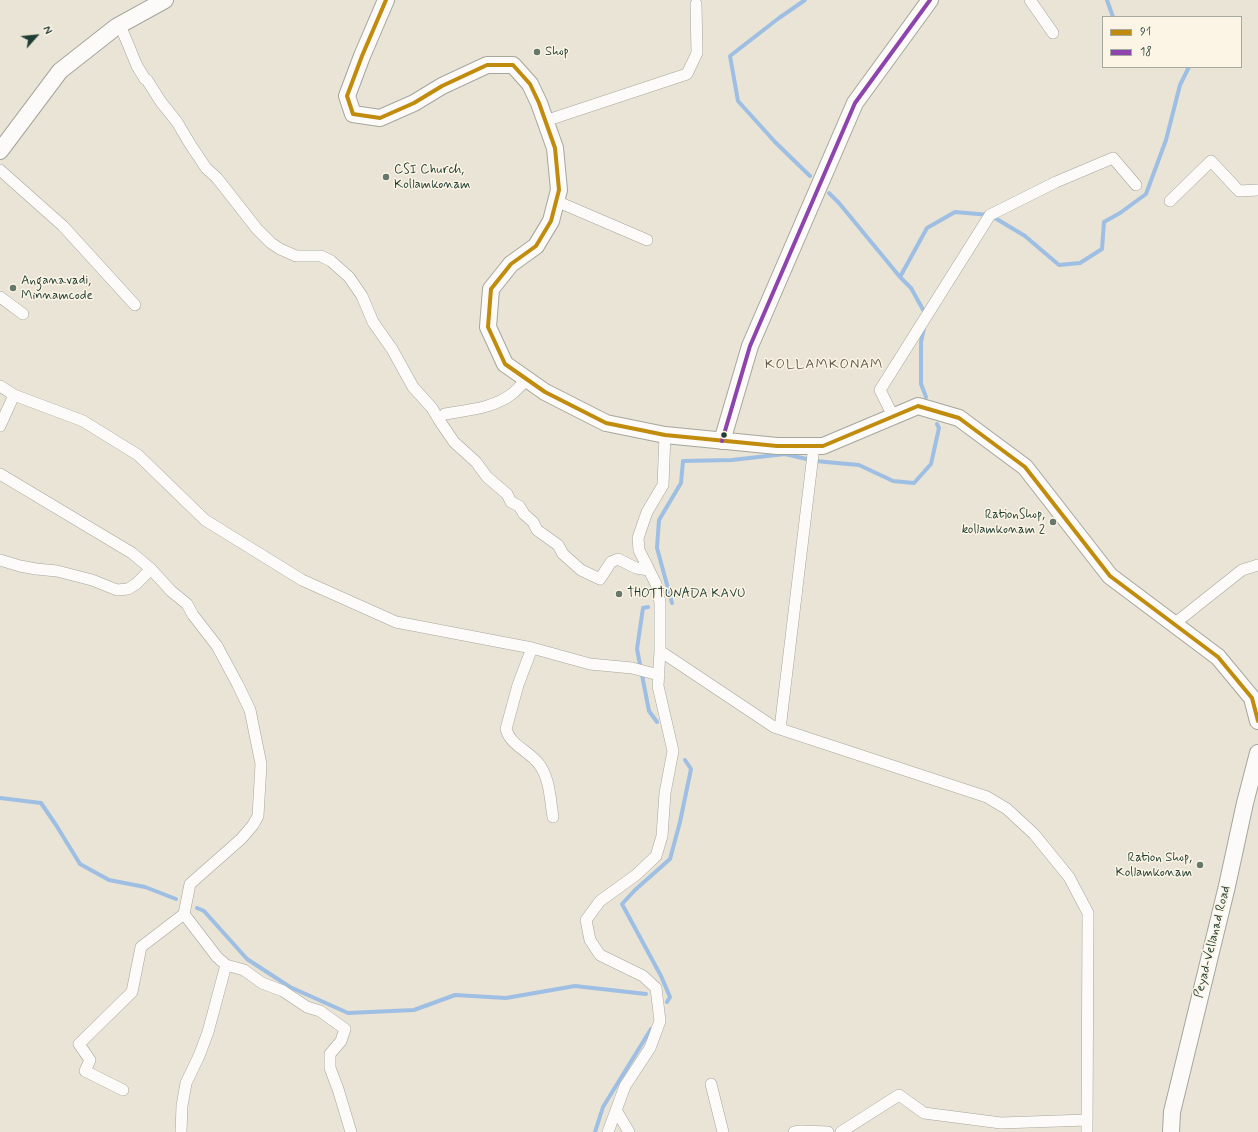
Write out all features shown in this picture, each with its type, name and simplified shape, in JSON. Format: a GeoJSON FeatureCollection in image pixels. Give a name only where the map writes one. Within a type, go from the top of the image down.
{"type":"FeatureCollection","features":[{"type":"Feature","properties":{"kind":"main road"},"geometry":{"type":"LineString","coordinates":[[0,151],[60,72],[120,25],[165,0]]}},
{"type":"Feature","properties":{"kind":"main road"},"geometry":{"type":"LineString","coordinates":[[386,0],[347,96],[353,114],[380,118],[414,103],[442,86],[486,65],[513,65],[530,84],[555,148],[559,190],[552,221],[536,246],[511,264],[490,289],[488,327],[505,364],[545,392],[606,423],[665,435],[813,449],[918,406],[959,418],[988,438],[1025,467],[1110,576],[1218,657],[1252,698],[1258,721]]}},
{"type":"Feature","properties":{"kind":"main road"},"geometry":{"type":"LineString","coordinates":[[722,441],[750,346],[855,103],[930,0]]}},
{"type":"Feature","properties":{"kind":"main road","name":"Peyad-Vellanad Road"},"geometry":{"type":"LineString","coordinates":[[1171,1132],[1172,1112],[1258,753]]}},
{"type":"Feature","properties":{"kind":"street"},"geometry":{"type":"LineString","coordinates":[[1030,0],[1053,33]]}},
{"type":"Feature","properties":{"kind":"street"},"geometry":{"type":"LineString","coordinates":[[545,121],[687,74],[697,53],[696,4]]}},
{"type":"Feature","properties":{"kind":"street"},"geometry":{"type":"LineString","coordinates":[[120,25],[143,75],[161,102],[177,122],[206,168],[217,178],[254,225],[271,243],[296,256],[321,256],[331,261],[349,277],[362,296],[373,322],[392,349],[413,387],[432,408],[454,442],[476,462],[487,477],[506,494],[511,502],[519,506],[524,514],[533,522],[536,530],[558,545],[563,554],[581,570],[600,579],[611,562],[618,559],[636,568],[649,570]]}},
{"type":"Feature","properties":{"kind":"street"},"geometry":{"type":"LineString","coordinates":[[893,416],[880,390],[990,215],[1056,182],[1113,158],[1136,185]]}},
{"type":"Feature","properties":{"kind":"street"},"geometry":{"type":"LineString","coordinates":[[1170,202],[1211,161],[1239,190],[1258,190]]}},
{"type":"Feature","properties":{"kind":"street"},"geometry":{"type":"LineString","coordinates":[[0,170],[63,226],[135,305]]}},
{"type":"Feature","properties":{"kind":"street"},"geometry":{"type":"LineString","coordinates":[[556,201],[647,240]]}},
{"type":"Feature","properties":{"kind":"street"},"geometry":{"type":"LineString","coordinates":[[0,297],[23,314]]}},
{"type":"Feature","properties":{"kind":"street"},"geometry":{"type":"LineString","coordinates":[[445,414],[480,408],[502,400],[513,393],[526,379]]}},
{"type":"Feature","properties":{"kind":"street"},"geometry":{"type":"LineString","coordinates":[[0,386],[14,395],[83,421],[138,455],[205,520],[302,580],[396,622],[532,648],[590,664],[632,668],[655,674]]}},
{"type":"Feature","properties":{"kind":"street"},"geometry":{"type":"LineString","coordinates":[[0,426],[14,395]]}},
{"type":"Feature","properties":{"kind":"street"},"geometry":{"type":"LineString","coordinates":[[608,1132],[626,1086],[650,1048],[660,1021],[656,988],[643,976],[600,954],[590,940],[586,920],[600,901],[636,875],[656,856],[662,836],[665,793],[673,751],[655,674],[660,651],[660,602],[656,584],[639,550],[638,538],[647,512],[663,485],[665,435]]}},
{"type":"Feature","properties":{"kind":"street"},"geometry":{"type":"LineString","coordinates":[[780,729],[813,449]]}},
{"type":"Feature","properties":{"kind":"street"},"geometry":{"type":"LineString","coordinates":[[0,474],[132,553],[151,569],[171,591],[187,604],[193,615],[217,646],[250,710],[261,764],[258,816],[254,825],[241,839],[190,884],[184,914],[141,947],[132,992],[79,1044],[90,1060],[85,1071],[123,1090]]}},
{"type":"Feature","properties":{"kind":"street"},"geometry":{"type":"LineString","coordinates":[[0,560],[20,566],[57,571],[92,580],[117,590],[128,589],[136,584],[151,569]]}},
{"type":"Feature","properties":{"kind":"street"},"geometry":{"type":"LineString","coordinates":[[1174,624],[1242,570],[1258,565]]}},
{"type":"Feature","properties":{"kind":"street"},"geometry":{"type":"LineString","coordinates":[[532,648],[518,685],[506,729],[508,736],[539,764],[547,778],[552,817]]}},
{"type":"Feature","properties":{"kind":"street"},"geometry":{"type":"LineString","coordinates":[[660,651],[774,727],[987,797],[1007,809],[1034,834],[1069,876],[1088,913],[1087,1132]]}},
{"type":"Feature","properties":{"kind":"street"},"geometry":{"type":"LineString","coordinates":[[184,914],[217,957],[226,965],[244,970],[262,983],[282,991],[307,1007],[320,1011],[345,1030],[341,1041],[330,1054],[330,1068],[351,1132]]}},
{"type":"Feature","properties":{"kind":"street"},"geometry":{"type":"LineString","coordinates":[[181,1132],[182,1106],[186,1083],[199,1056],[208,1032],[226,965]]}},
{"type":"Feature","properties":{"kind":"street"},"geometry":{"type":"LineString","coordinates":[[710,1084],[722,1132]]}},
{"type":"Feature","properties":{"kind":"street"},"geometry":{"type":"LineString","coordinates":[[841,1132],[899,1095],[924,1113],[1001,1122],[1087,1120]]}},
{"type":"Feature","properties":{"kind":"street"},"geometry":{"type":"LineString","coordinates":[[616,1110],[629,1132]]}},
{"type":"Feature","properties":{"kind":"street"},"geometry":{"type":"LineString","coordinates":[[794,1132],[828,1132]]}},
{"type":"Feature","properties":{"kind":"waterway"},"geometry":{"type":"LineString","coordinates":[[805,0],[730,56],[738,101],[775,142],[810,176]]}},
{"type":"Feature","properties":{"kind":"waterway"},"geometry":{"type":"LineString","coordinates":[[1107,0],[1113,16]]}},
{"type":"Feature","properties":{"kind":"waterway"},"geometry":{"type":"LineString","coordinates":[[926,315],[911,288],[900,277],[927,228],[955,212],[990,215],[1025,236],[1059,265],[1080,263],[1102,249],[1104,222],[1120,213],[1146,194],[1166,140],[1180,85],[1188,68]]}},
{"type":"Feature","properties":{"kind":"waterway"},"geometry":{"type":"LineString","coordinates":[[829,193],[900,277]]}},
{"type":"Feature","properties":{"kind":"waterway"},"geometry":{"type":"LineString","coordinates":[[924,328],[921,342],[921,384],[926,397]]}},
{"type":"Feature","properties":{"kind":"waterway"},"geometry":{"type":"LineString","coordinates":[[672,603],[657,548],[659,520],[681,483],[683,461],[732,460],[785,454],[815,461],[859,465],[893,481],[914,483],[931,464],[939,428],[937,424]]}},
{"type":"Feature","properties":{"kind":"waterway"},"geometry":{"type":"LineString","coordinates":[[648,607],[643,608],[637,649],[649,711],[657,722]]}},
{"type":"Feature","properties":{"kind":"waterway"},"geometry":{"type":"LineString","coordinates":[[667,1002],[670,997],[661,976],[622,904],[635,890],[670,859],[680,822],[691,769],[685,760]]}},
{"type":"Feature","properties":{"kind":"waterway"},"geometry":{"type":"LineString","coordinates":[[0,798],[41,803],[80,864],[109,880],[145,887],[176,899]]}},
{"type":"Feature","properties":{"kind":"waterway"},"geometry":{"type":"LineString","coordinates":[[197,908],[204,911],[247,959],[290,987],[348,1013],[414,1010],[455,995],[506,998],[575,986],[646,994]]}},
{"type":"Feature","properties":{"kind":"waterway"},"geometry":{"type":"LineString","coordinates":[[595,1132],[603,1107],[651,1029]]}},
{"type":"Feature","properties":{"kind":"transit line","name":"91"},"geometry":{"type":"LineString","coordinates":[[386,0],[347,96],[353,114],[380,118],[414,103],[442,86],[487,65],[513,65],[530,84],[539,103],[555,148],[559,190],[551,221],[536,246],[511,264],[491,289],[488,327],[505,364],[545,392],[606,423],[665,435],[777,446],[823,446],[918,406],[959,418],[1025,467],[1110,576],[1218,657],[1252,698],[1258,721]]}},
{"type":"Feature","properties":{"kind":"transit line","name":"18"},"geometry":{"type":"LineString","coordinates":[[722,441],[750,346],[855,103],[930,0]]}},
{"type":"Feature","properties":{"kind":"place","name":"Shop"},"geometry":{"type":"Point","coordinates":[537,52]}},
{"type":"Feature","properties":{"kind":"place","name":"CSI Church, Kollamkonam"},"geometry":{"type":"Point","coordinates":[386,177]}},
{"type":"Feature","properties":{"kind":"place","name":"Anganavadi, Minnamcode"},"geometry":{"type":"Point","coordinates":[13,288]}},
{"type":"Feature","properties":{"kind":"place","name":"RationShop, kollamkonam 2"},"geometry":{"type":"Point","coordinates":[1053,522]}},
{"type":"Feature","properties":{"kind":"place","name":"THOTTUNADA KAVU"},"geometry":{"type":"Point","coordinates":[619,594]}},
{"type":"Feature","properties":{"kind":"place","name":"Ration Shop, Kollamkonam"},"geometry":{"type":"Point","coordinates":[1200,865]}},
{"type":"Feature","properties":{"kind":"district","name":"KOLLAMKONAM"},"geometry":{"type":"Point","coordinates":[824,365]}}]}
